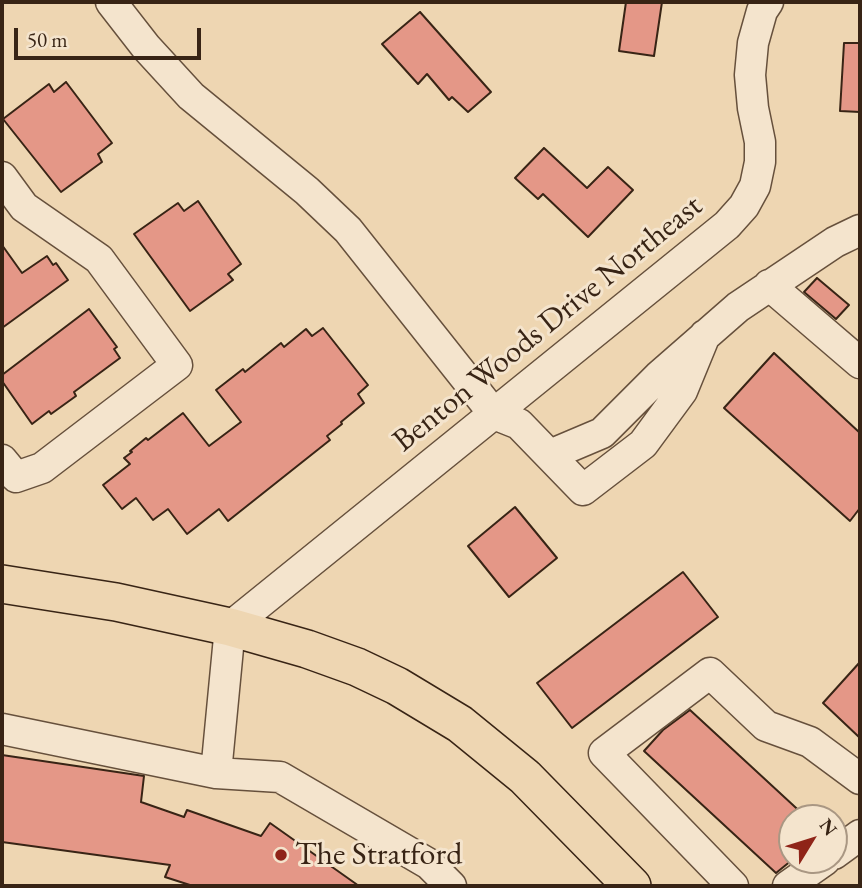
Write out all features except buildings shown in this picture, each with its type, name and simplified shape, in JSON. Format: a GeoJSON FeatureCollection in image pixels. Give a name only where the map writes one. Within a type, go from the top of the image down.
{"type":"FeatureCollection","features":[{"type":"Feature","properties":{"kind":"main road"},"geometry":{"type":"LineString","coordinates":[[2,584],[116,602],[230,627],[307,649],[397,685],[460,724],[525,776],[632,886]]}},
{"type":"Feature","properties":{"kind":"street"},"geometry":{"type":"LineString","coordinates":[[111,2],[146,47],[191,96],[307,191],[348,230],[494,414],[519,424],[583,490],[643,444],[682,391],[705,335]]}},
{"type":"Feature","properties":{"kind":"street","name":"Benton Woods Drive Northeast"},"geometry":{"type":"LineString","coordinates":[[230,627],[727,225],[744,206],[755,186],[760,162],[760,142],[752,108],[750,75],[753,43],[762,11],[768,2]]}},
{"type":"Feature","properties":{"kind":"street"},"geometry":{"type":"LineString","coordinates":[[2,177],[24,207],[99,259],[177,365],[42,468],[16,477],[2,460]]}},
{"type":"Feature","properties":{"kind":"street"},"geometry":{"type":"LineString","coordinates":[[550,455],[603,433],[659,376],[738,307],[835,242],[860,230]]}},
{"type":"Feature","properties":{"kind":"street"},"geometry":{"type":"LineString","coordinates":[[769,285],[860,363]]}},
{"type":"Feature","properties":{"kind":"street"},"geometry":{"type":"LineString","coordinates":[[216,772],[230,627]]}},
{"type":"Feature","properties":{"kind":"street"},"geometry":{"type":"LineString","coordinates":[[733,886],[604,752],[710,673],[766,726],[810,742],[860,779]]}},
{"type":"Feature","properties":{"kind":"street"},"geometry":{"type":"LineString","coordinates":[[2,729],[216,772],[281,777],[429,864],[451,886]]}},
{"type":"Feature","properties":{"kind":"street"},"geometry":{"type":"LineString","coordinates":[[788,886],[805,874]]}},
{"type":"Feature","properties":{"kind":"place","name":"The Stratford"},"geometry":{"type":"Point","coordinates":[281,855]}}]}
